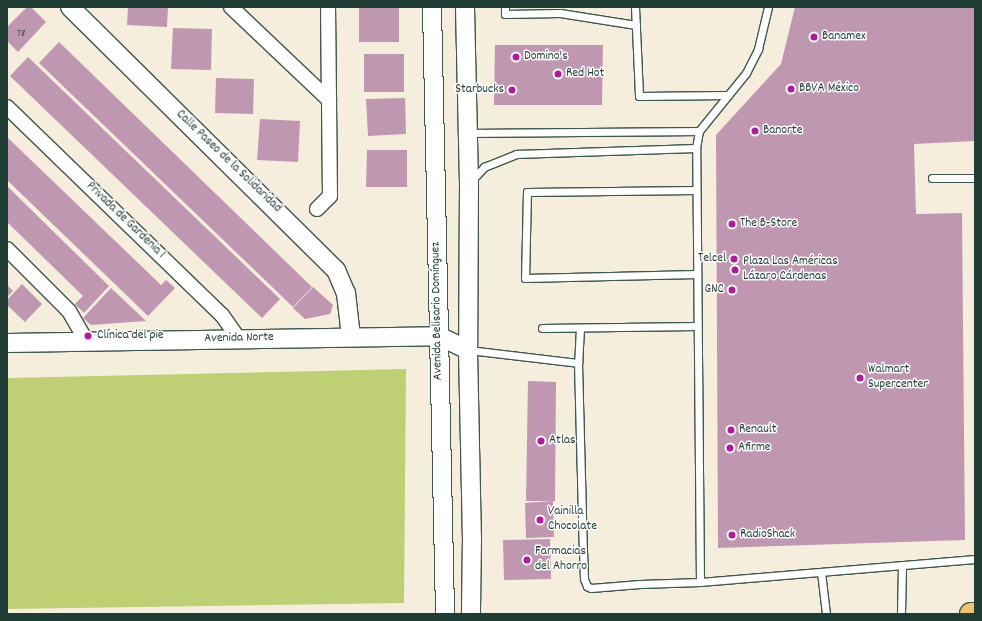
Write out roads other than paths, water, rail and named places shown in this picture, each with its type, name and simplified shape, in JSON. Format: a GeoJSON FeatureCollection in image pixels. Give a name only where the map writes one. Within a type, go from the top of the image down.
{"type":"FeatureCollection","features":[{"type":"Feature","properties":{"kind":"street","name":"Calle Paseo de la Solidaridad"},"geometry":{"type":"LineString","coordinates":[[70,7],[336,270],[346,293],[351,337]]}},
{"type":"Feature","properties":{"kind":"street"},"geometry":{"type":"LineString","coordinates":[[231,7],[329,100]]}},
{"type":"Feature","properties":{"kind":"street"},"geometry":{"type":"LineString","coordinates":[[317,209],[330,196],[328,7]]}},
{"type":"Feature","properties":{"kind":"street","name":"Avenida Belisario Domínguez"},"geometry":{"type":"LineString","coordinates":[[432,7],[438,336],[444,540],[444,614]]}},
{"type":"Feature","properties":{"kind":"street"},"geometry":{"type":"LineString","coordinates":[[465,7],[469,182],[468,350],[472,538],[471,614]]}},
{"type":"Feature","properties":{"kind":"street","name":"Privada de Gardenia 1"},"geometry":{"type":"LineString","coordinates":[[7,107],[222,315],[239,339]]}},
{"type":"Feature","properties":{"kind":"street"},"geometry":{"type":"LineString","coordinates":[[7,250],[69,311],[87,342]]}},
{"type":"Feature","properties":{"kind":"street","name":"Avenida Norte"},"geometry":{"type":"LineString","coordinates":[[7,344],[438,336],[468,350]]}},
{"type":"Feature","properties":{"kind":"street"},"geometry":{"type":"LineString","coordinates":[[444,540],[472,538]]}},
{"type":"Feature","properties":{"kind":"lane"},"geometry":{"type":"LineString","coordinates":[[505,7],[505,14],[560,13],[636,25]]}},
{"type":"Feature","properties":{"kind":"lane"},"geometry":{"type":"LineString","coordinates":[[635,7],[639,96],[728,95]]}},
{"type":"Feature","properties":{"kind":"lane"},"geometry":{"type":"LineString","coordinates":[[700,582],[696,148],[699,131],[746,73],[758,49],[768,7]]}},
{"type":"Feature","properties":{"kind":"lane"},"geometry":{"type":"LineString","coordinates":[[468,134],[699,131]]}},
{"type":"Feature","properties":{"kind":"lane"},"geometry":{"type":"LineString","coordinates":[[469,182],[484,167],[500,159],[516,154],[696,148]]}},
{"type":"Feature","properties":{"kind":"lane"},"geometry":{"type":"LineString","coordinates":[[932,178],[975,178]]}},
{"type":"Feature","properties":{"kind":"lane"},"geometry":{"type":"LineString","coordinates":[[696,190],[527,192],[525,278],[697,274]]}},
{"type":"Feature","properties":{"kind":"lane"},"geometry":{"type":"LineString","coordinates":[[542,328],[697,326]]}},
{"type":"Feature","properties":{"kind":"lane"},"geometry":{"type":"LineString","coordinates":[[580,328],[578,363],[584,579],[587,586],[591,588],[640,584],[700,582],[975,559]]}},
{"type":"Feature","properties":{"kind":"lane"},"geometry":{"type":"LineString","coordinates":[[468,350],[578,363]]}},
{"type":"Feature","properties":{"kind":"lane"},"geometry":{"type":"LineString","coordinates":[[901,614],[902,565]]}},
{"type":"Feature","properties":{"kind":"lane"},"geometry":{"type":"LineString","coordinates":[[822,572],[826,614]]}},
{"type":"Feature","properties":{"kind":"place","name":"Banamex"},"geometry":{"type":"Point","coordinates":[814,37]}},
{"type":"Feature","properties":{"kind":"place","name":"Domino's"},"geometry":{"type":"Point","coordinates":[516,57]}},
{"type":"Feature","properties":{"kind":"place","name":"Red Hot"},"geometry":{"type":"Point","coordinates":[558,74]}},
{"type":"Feature","properties":{"kind":"place","name":"BBVA México"},"geometry":{"type":"Point","coordinates":[791,89]}},
{"type":"Feature","properties":{"kind":"place","name":"Starbucks"},"geometry":{"type":"Point","coordinates":[512,90]}},
{"type":"Feature","properties":{"kind":"place","name":"Banorte"},"geometry":{"type":"Point","coordinates":[755,131]}},
{"type":"Feature","properties":{"kind":"place","name":"The B-Store"},"geometry":{"type":"Point","coordinates":[732,224]}},
{"type":"Feature","properties":{"kind":"place","name":"Telcel"},"geometry":{"type":"Point","coordinates":[734,259]}},
{"type":"Feature","properties":{"kind":"place","name":"Plaza Las Américas Lázaro Cárdenas"},"geometry":{"type":"Point","coordinates":[735,270]}},
{"type":"Feature","properties":{"kind":"place","name":"GNC"},"geometry":{"type":"Point","coordinates":[732,290]}},
{"type":"Feature","properties":{"kind":"place","name":"Clínica del pie"},"geometry":{"type":"Point","coordinates":[88,336]}},
{"type":"Feature","properties":{"kind":"place","name":"Walmart Supercenter"},"geometry":{"type":"Point","coordinates":[860,378]}},
{"type":"Feature","properties":{"kind":"place","name":"Renault"},"geometry":{"type":"Point","coordinates":[731,430]}},
{"type":"Feature","properties":{"kind":"place","name":"Atlas"},"geometry":{"type":"Point","coordinates":[541,441]}},
{"type":"Feature","properties":{"kind":"place","name":"Afirme"},"geometry":{"type":"Point","coordinates":[730,448]}},
{"type":"Feature","properties":{"kind":"place","name":"Vainilla Chocolate"},"geometry":{"type":"Point","coordinates":[540,520]}},
{"type":"Feature","properties":{"kind":"place","name":"RadioShack"},"geometry":{"type":"Point","coordinates":[732,535]}},
{"type":"Feature","properties":{"kind":"place","name":"Farmacias del Ahorro"},"geometry":{"type":"Point","coordinates":[527,560]}}]}
